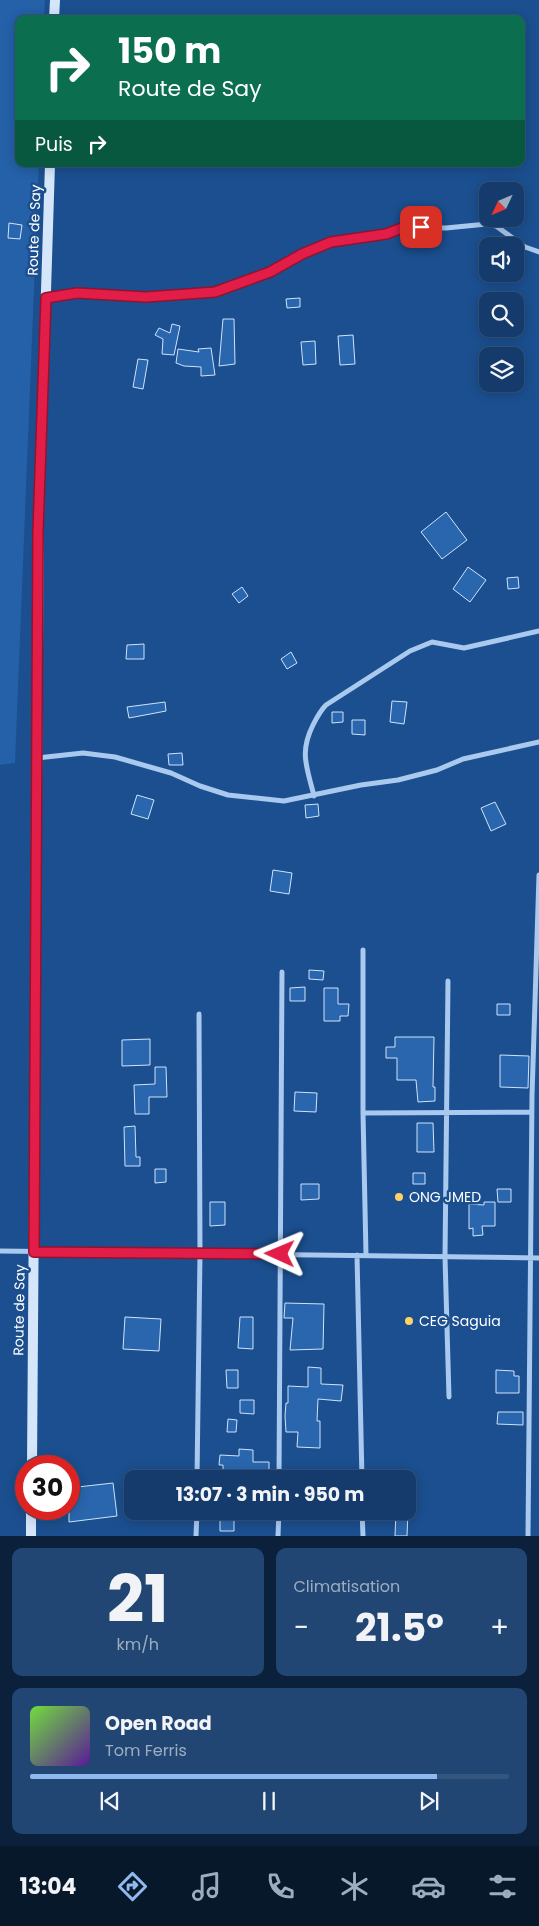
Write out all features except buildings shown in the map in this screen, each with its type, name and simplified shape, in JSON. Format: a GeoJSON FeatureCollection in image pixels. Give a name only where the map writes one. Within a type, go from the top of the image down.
{"type":"FeatureCollection","features":[{"type":"Feature","properties":{"kind":"main road"},"geometry":{"type":"LineString","coordinates":[[54,15],[55,0]]}},
{"type":"Feature","properties":{"kind":"main road","name":"Route de Say"},"geometry":{"type":"LineString","coordinates":[[32,1455],[39,513],[50,167]]}},
{"type":"Feature","properties":{"kind":"main road"},"geometry":{"type":"LineString","coordinates":[[31,1520],[31,1536]]}},
{"type":"Feature","properties":{"kind":"street"},"geometry":{"type":"LineString","coordinates":[[46,298],[77,293],[146,297],[215,292],[270,272],[302,254],[331,242],[386,234],[405,227],[446,228],[487,224],[496,226],[525,247],[539,252]]}},
{"type":"Feature","properties":{"kind":"street"},"geometry":{"type":"LineString","coordinates":[[314,796],[304,749],[306,740],[319,712],[326,705],[423,644],[432,642],[464,648],[539,631]]}},
{"type":"Feature","properties":{"kind":"street"},"geometry":{"type":"LineString","coordinates":[[36,758],[82,753],[115,756],[171,773],[200,786],[228,795],[284,801],[361,785],[398,780],[437,770],[464,759],[539,742]]}},
{"type":"Feature","properties":{"kind":"street"},"geometry":{"type":"LineString","coordinates":[[528,1536],[532,1112],[539,875]]}},
{"type":"Feature","properties":{"kind":"street"},"geometry":{"type":"LineString","coordinates":[[363,950],[362,1113],[366,1255]]}},
{"type":"Feature","properties":{"kind":"street"},"geometry":{"type":"LineString","coordinates":[[279,1470],[282,972]]}},
{"type":"Feature","properties":{"kind":"street"},"geometry":{"type":"LineString","coordinates":[[448,981],[444,1256],[449,1397]]}},
{"type":"Feature","properties":{"kind":"street"},"geometry":{"type":"LineString","coordinates":[[197,1470],[200,1252],[198,1014]]}},
{"type":"Feature","properties":{"kind":"street"},"geometry":{"type":"LineString","coordinates":[[362,1113],[532,1112]]}},
{"type":"Feature","properties":{"kind":"street"},"geometry":{"type":"LineString","coordinates":[[0,1251],[200,1252],[539,1258]]}},
{"type":"Feature","properties":{"kind":"street"},"geometry":{"type":"LineString","coordinates":[[357,1255],[362,1470]]}},
{"type":"Feature","properties":{"kind":"street"},"geometry":{"type":"LineString","coordinates":[[196,1520],[196,1536]]}},
{"type":"Feature","properties":{"kind":"street"},"geometry":{"type":"LineString","coordinates":[[278,1520],[278,1536]]}},
{"type":"Feature","properties":{"kind":"street"},"geometry":{"type":"LineString","coordinates":[[362,1520],[363,1536]]}},
{"type":"Feature","properties":{"kind":"shaded area"},"geometry":{"type":"Polygon","coordinates":[[[0,0],[45,0],[44,15],[15,15],[15,167],[39,167],[15,763],[0,765],[0,0]]]}},
{"type":"Feature","properties":{"kind":"place","name":"ONG JMED"},"geometry":{"type":"Point","coordinates":[399,1197]}},
{"type":"Feature","properties":{"kind":"place","name":"CEG Saguia"},"geometry":{"type":"Point","coordinates":[409,1321]}},
{"type":"Feature","properties":{"kind":"route"},"geometry":{"type":"LineString","coordinates":[[280,1254],[34,1252],[38,532],[46,298],[77,293],[146,297],[215,292],[270,272],[314,248],[331,242],[386,234],[405,227],[421,227]]}}]}
